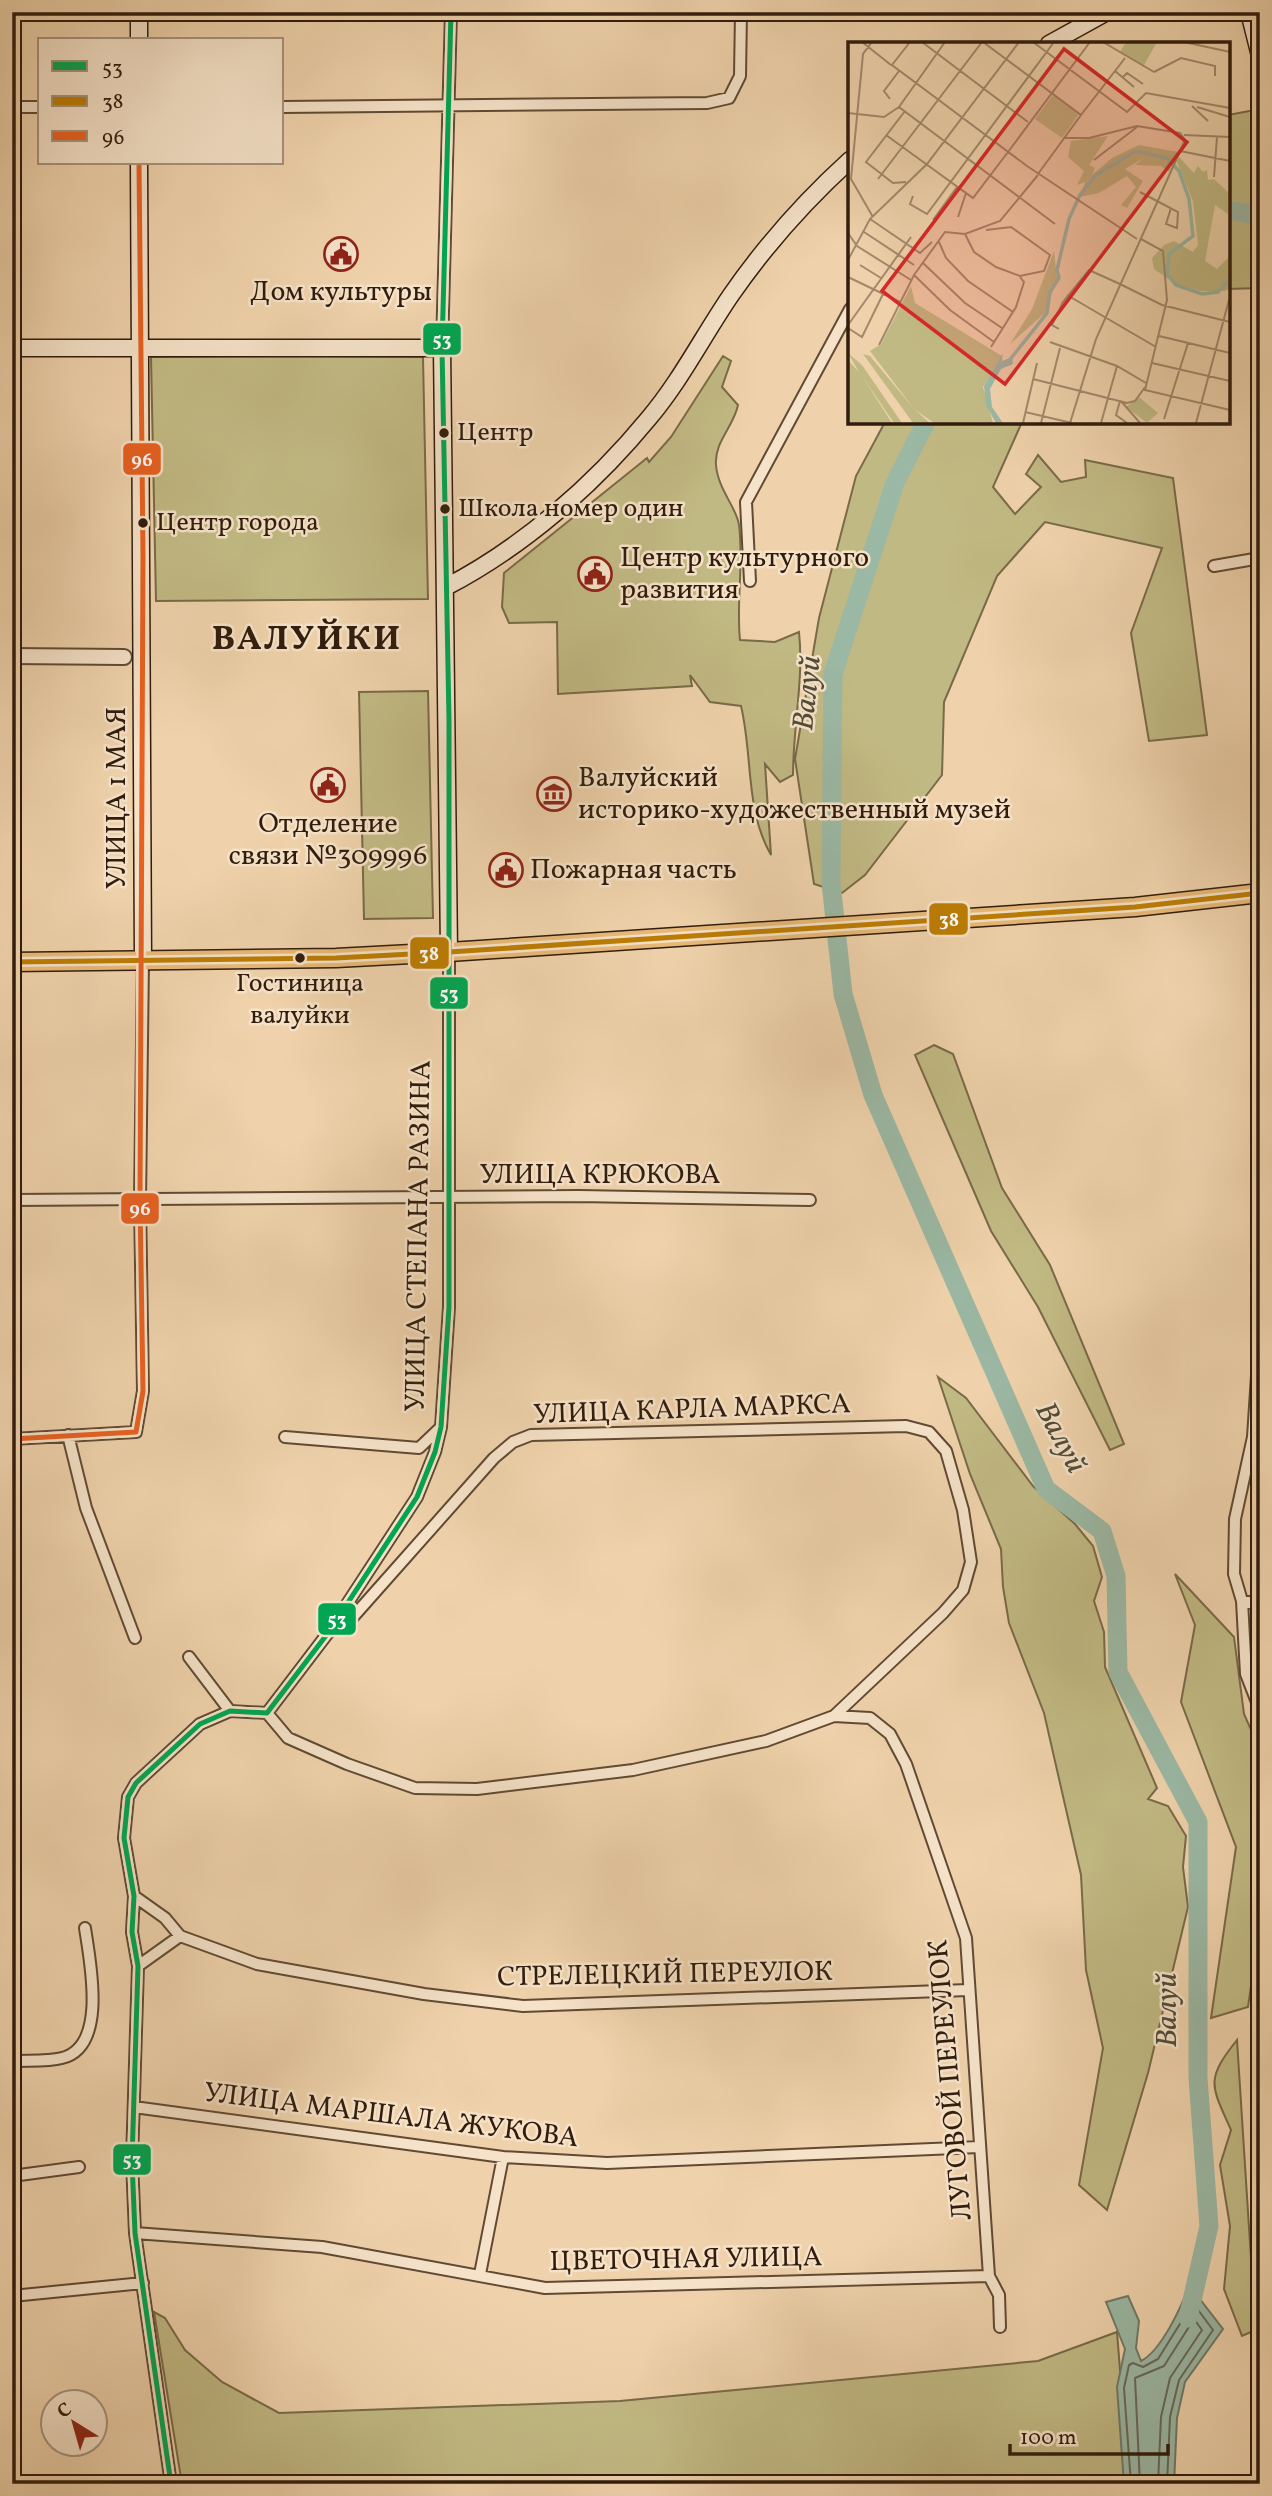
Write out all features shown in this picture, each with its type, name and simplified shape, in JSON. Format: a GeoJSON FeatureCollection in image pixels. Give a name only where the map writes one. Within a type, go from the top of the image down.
{"type":"FeatureCollection","features":[{"type":"Feature","properties":{"kind":"main road"},"geometry":{"type":"LineString","coordinates":[[139,12],[139,38]]}},
{"type":"Feature","properties":{"kind":"main road"},"geometry":{"type":"LineString","coordinates":[[1053,42],[1107,12]]}},
{"type":"Feature","properties":{"kind":"main road"},"geometry":{"type":"LineString","coordinates":[[1249,12],[1260,56]]}},
{"type":"Feature","properties":{"kind":"main road"},"geometry":{"type":"LineString","coordinates":[[446,587],[504,552],[609,463],[657,408],[687,367],[731,295],[776,237],[848,162]]}},
{"type":"Feature","properties":{"kind":"main road","name":"УЛИЦА 1 МАЯ"},"geometry":{"type":"LineString","coordinates":[[139,164],[143,961]]}},
{"type":"Feature","properties":{"kind":"main road"},"geometry":{"type":"LineString","coordinates":[[12,348],[442,348]]}},
{"type":"Feature","properties":{"kind":"main road","name":"УЛИЦА СТЕПАНА РАЗИНА"},"geometry":{"type":"LineString","coordinates":[[442,348],[449,952]]}},
{"type":"Feature","properties":{"kind":"main road"},"geometry":{"type":"LineString","coordinates":[[12,962],[336,958],[449,952],[1135,907],[1260,893]]}},
{"type":"Feature","properties":{"kind":"street","name":"УЛИЦА СТЕПАНА РАЗИНА"},"geometry":{"type":"LineString","coordinates":[[442,348],[451,105],[451,12]]}},
{"type":"Feature","properties":{"kind":"street"},"geometry":{"type":"LineString","coordinates":[[284,107],[707,103],[729,98],[740,76],[741,12]]}},
{"type":"Feature","properties":{"kind":"street"},"geometry":{"type":"LineString","coordinates":[[12,107],[38,107]]}},
{"type":"Feature","properties":{"kind":"street"},"geometry":{"type":"LineString","coordinates":[[750,581],[746,502],[848,313]]}},
{"type":"Feature","properties":{"kind":"street"},"geometry":{"type":"LineString","coordinates":[[1214,566],[1260,558]]}},
{"type":"Feature","properties":{"kind":"street"},"geometry":{"type":"LineString","coordinates":[[12,656],[124,657]]}},
{"type":"Feature","properties":{"kind":"street","name":"УЛИЦА СТЕПАНА РАЗИНА"},"geometry":{"type":"LineString","coordinates":[[267,1713],[328,1633],[417,1497],[435,1452],[441,1427],[449,1307],[449,952]]}},
{"type":"Feature","properties":{"kind":"street","name":"УЛИЦА 1 МАЯ"},"geometry":{"type":"LineString","coordinates":[[68,1435],[136,1432],[143,1391],[143,961]]}},
{"type":"Feature","properties":{"kind":"street","name":"УЛИЦА КРЮКОВА"},"geometry":{"type":"LineString","coordinates":[[12,1200],[579,1196],[810,1200]]}},
{"type":"Feature","properties":{"kind":"street"},"geometry":{"type":"LineString","coordinates":[[1259,1329],[1254,1437],[1236,1519],[1234,1574],[1242,1601],[1246,1674],[1260,1710]]}},
{"type":"Feature","properties":{"kind":"street","name":"УЛИЦА КАРЛА МАРКСА"},"geometry":{"type":"LineString","coordinates":[[328,1633],[353,1617],[494,1458],[513,1442],[531,1435],[906,1426],[929,1432],[946,1451],[963,1510],[971,1562],[962,1590],[943,1613],[834,1716]]}},
{"type":"Feature","properties":{"kind":"street"},"geometry":{"type":"LineString","coordinates":[[285,1437],[419,1448],[441,1427]]}},
{"type":"Feature","properties":{"kind":"street"},"geometry":{"type":"LineString","coordinates":[[12,1439],[68,1435],[86,1508],[135,1638]]}},
{"type":"Feature","properties":{"kind":"street"},"geometry":{"type":"LineString","coordinates":[[1242,1601],[1260,1604]]}},
{"type":"Feature","properties":{"kind":"street"},"geometry":{"type":"LineString","coordinates":[[190,1657],[206,1684],[230,1712]]}},
{"type":"Feature","properties":{"kind":"street"},"geometry":{"type":"LineString","coordinates":[[153,2484],[171,2482],[135,2234],[134,2107],[138,1966],[132,1932],[134,1896],[124,1838],[128,1797],[136,1783],[200,1724],[230,1712],[267,1713],[288,1738],[346,1764],[415,1788],[477,1789],[633,1770],[766,1741],[834,1716]]}},
{"type":"Feature","properties":{"kind":"street","name":"ЛУГОВОЙ ПЕРЕУЛОК"},"geometry":{"type":"LineString","coordinates":[[834,1716],[870,1718],[890,1734],[906,1764],[966,1938],[989,2276],[999,2295],[1000,2327]]}},
{"type":"Feature","properties":{"kind":"street","name":"СТРЕЛЕЦКИЙ ПЕРЕУЛОК"},"geometry":{"type":"LineString","coordinates":[[134,1896],[165,1918],[180,1936],[257,1964],[424,1994],[523,2006],[968,1990]]}},
{"type":"Feature","properties":{"kind":"street"},"geometry":{"type":"LineString","coordinates":[[12,2061],[62,2058],[84,2044],[89,2032],[93,1985],[85,1928]]}},
{"type":"Feature","properties":{"kind":"street"},"geometry":{"type":"LineString","coordinates":[[138,1966],[180,1936]]}},
{"type":"Feature","properties":{"kind":"street","name":"УЛИЦА МАРШАЛА ЖУКОВА"},"geometry":{"type":"LineString","coordinates":[[134,2107],[503,2157],[607,2163],[979,2147]]}},
{"type":"Feature","properties":{"kind":"street"},"geometry":{"type":"LineString","coordinates":[[480,2274],[503,2157]]}},
{"type":"Feature","properties":{"kind":"street"},"geometry":{"type":"LineString","coordinates":[[12,2176],[79,2167]]}},
{"type":"Feature","properties":{"kind":"street","name":"ЦВЕТОЧНАЯ УЛИЦА"},"geometry":{"type":"LineString","coordinates":[[135,2234],[321,2247],[545,2288],[989,2276]]}},
{"type":"Feature","properties":{"kind":"street"},"geometry":{"type":"LineString","coordinates":[[12,2296],[143,2283]]}},
{"type":"Feature","properties":{"kind":"shaded area"},"geometry":{"type":"Polygon","coordinates":[[[1260,109],[1260,288],[1230,289],[1230,115],[1260,109]]]}},
{"type":"Feature","properties":{"kind":"shaded area"},"geometry":{"type":"Polygon","coordinates":[[[723,356],[731,361],[722,387],[738,405],[718,449],[716,465],[720,483],[739,525],[740,640],[775,642],[799,632],[800,667],[793,775],[780,782],[765,764],[771,855],[757,820],[753,801],[741,706],[710,702],[690,675],[692,686],[558,694],[557,622],[509,623],[502,607],[504,573],[647,458],[649,462],[671,437],[723,356]]]}},
{"type":"Feature","properties":{"kind":"shaded area"},"geometry":{"type":"Polygon","coordinates":[[[151,357],[423,357],[428,599],[156,601],[151,357]]]}},
{"type":"Feature","properties":{"kind":"shaded area"},"geometry":{"type":"Polygon","coordinates":[[[884,424],[1021,424],[993,487],[1015,514],[1041,487],[1026,474],[1038,455],[1061,482],[1086,477],[1085,460],[1173,478],[1207,735],[1149,741],[1131,633],[1162,548],[1045,522],[997,576],[944,702],[942,775],[865,875],[842,893],[814,884],[795,759],[819,618],[856,476],[884,424]]]}},
{"type":"Feature","properties":{"kind":"shaded area"},"geometry":{"type":"Polygon","coordinates":[[[428,691],[433,918],[364,919],[359,692],[428,691]]]}},
{"type":"Feature","properties":{"kind":"shaded area"},"geometry":{"type":"Polygon","coordinates":[[[934,1045],[953,1054],[1002,1188],[1050,1265],[1124,1444],[1110,1450],[1038,1307],[991,1231],[915,1055],[934,1045]]]}},
{"type":"Feature","properties":{"kind":"shaded area"},"geometry":{"type":"Polygon","coordinates":[[[938,1377],[966,1398],[1033,1486],[1075,1524],[1093,1546],[1102,1577],[1094,1601],[1104,1632],[1105,1667],[1157,1788],[1148,1799],[1168,1806],[1186,1836],[1183,1867],[1188,1907],[1148,2073],[1107,2210],[1079,2185],[1103,2048],[1086,1970],[1081,1875],[1044,1713],[1009,1623],[1001,1549],[970,1474],[938,1377]]]}},
{"type":"Feature","properties":{"kind":"shaded area"},"geometry":{"type":"Polygon","coordinates":[[[1175,1574],[1234,1637],[1244,1714],[1260,1750],[1260,1922],[1248,2007],[1211,2018],[1236,1847],[1181,1702],[1195,1625],[1175,1574]]]}},
{"type":"Feature","properties":{"kind":"shaded area"},"geometry":{"type":"Polygon","coordinates":[[[1237,2040],[1251,2259],[1260,2276],[1260,2328],[1242,2336],[1224,2289],[1230,2226],[1220,2165],[1231,2130],[1219,2103],[1214,2083],[1220,2065],[1237,2040]]]}},
{"type":"Feature","properties":{"kind":"shaded area"},"geometry":{"type":"Polygon","coordinates":[[[154,2312],[165,2318],[185,2350],[222,2382],[279,2413],[620,2401],[1038,2361],[1117,2332],[1129,2484],[182,2484],[154,2312]]]}},
{"type":"Feature","properties":{"kind":"water"},"geometry":{"type":"Polygon","coordinates":[[[1189,2285],[1223,2329],[1185,2382],[1177,2418],[1174,2484],[1124,2484],[1117,2387],[1125,2349],[1106,2302],[1128,2296],[1139,2321],[1136,2348],[1141,2361],[1149,2356],[1163,2338],[1189,2285]]]}},
{"type":"Feature","properties":{"kind":"waterway","name":"Валуй"},"geometry":{"type":"LineString","coordinates":[[1230,210],[1260,216]]}},
{"type":"Feature","properties":{"kind":"waterway","name":"Валуй"},"geometry":{"type":"LineString","coordinates":[[925,424],[895,483],[833,674],[831,883],[843,994],[873,1095],[1046,1489],[1102,1531],[1116,1576],[1118,1672],[1198,1822],[1198,2078],[1209,2226],[1188,2318]]}},
{"type":"Feature","properties":{"kind":"transit line","name":"53"},"geometry":{"type":"LineString","coordinates":[[171,2484],[135,2233],[132,2161],[138,1966],[132,1932],[134,1896],[124,1838],[128,1797],[136,1783],[200,1724],[230,1711],[267,1713],[328,1633],[417,1497],[435,1452],[441,1427],[449,1307],[449,720],[442,348],[451,12]]}},
{"type":"Feature","properties":{"kind":"transit line","name":"96"},"geometry":{"type":"LineString","coordinates":[[12,1439],[136,1432],[143,1391],[140,1201],[143,556],[139,164]]}},
{"type":"Feature","properties":{"kind":"transit line","name":"38"},"geometry":{"type":"LineString","coordinates":[[12,962],[336,958],[449,952],[1135,907],[1260,893]]}},
{"type":"Feature","properties":{"kind":"place","name":"Дом культуры"},"geometry":{"type":"Point","coordinates":[341,254]}},
{"type":"Feature","properties":{"kind":"place","name":"Центр"},"geometry":{"type":"Point","coordinates":[444,433]}},
{"type":"Feature","properties":{"kind":"place","name":"Школа номер один"},"geometry":{"type":"Point","coordinates":[445,509]}},
{"type":"Feature","properties":{"kind":"place","name":"Центр города"},"geometry":{"type":"Point","coordinates":[143,523]}},
{"type":"Feature","properties":{"kind":"place","name":"Центр культурного развития"},"geometry":{"type":"Point","coordinates":[595,574]}},
{"type":"Feature","properties":{"kind":"place","name":"Отделение связи №309996"},"geometry":{"type":"Point","coordinates":[328,785]}},
{"type":"Feature","properties":{"kind":"place","name":"Валуйский историко-художественный музей"},"geometry":{"type":"Point","coordinates":[554,794]}},
{"type":"Feature","properties":{"kind":"place","name":"Пожарная часть"},"geometry":{"type":"Point","coordinates":[506,870]}},
{"type":"Feature","properties":{"kind":"place","name":"Гостиница валуйки"},"geometry":{"type":"Point","coordinates":[300,958]}},
{"type":"Feature","properties":{"kind":"district","name":"ВАЛУЙКИ"},"geometry":{"type":"Point","coordinates":[307,640]}}]}
